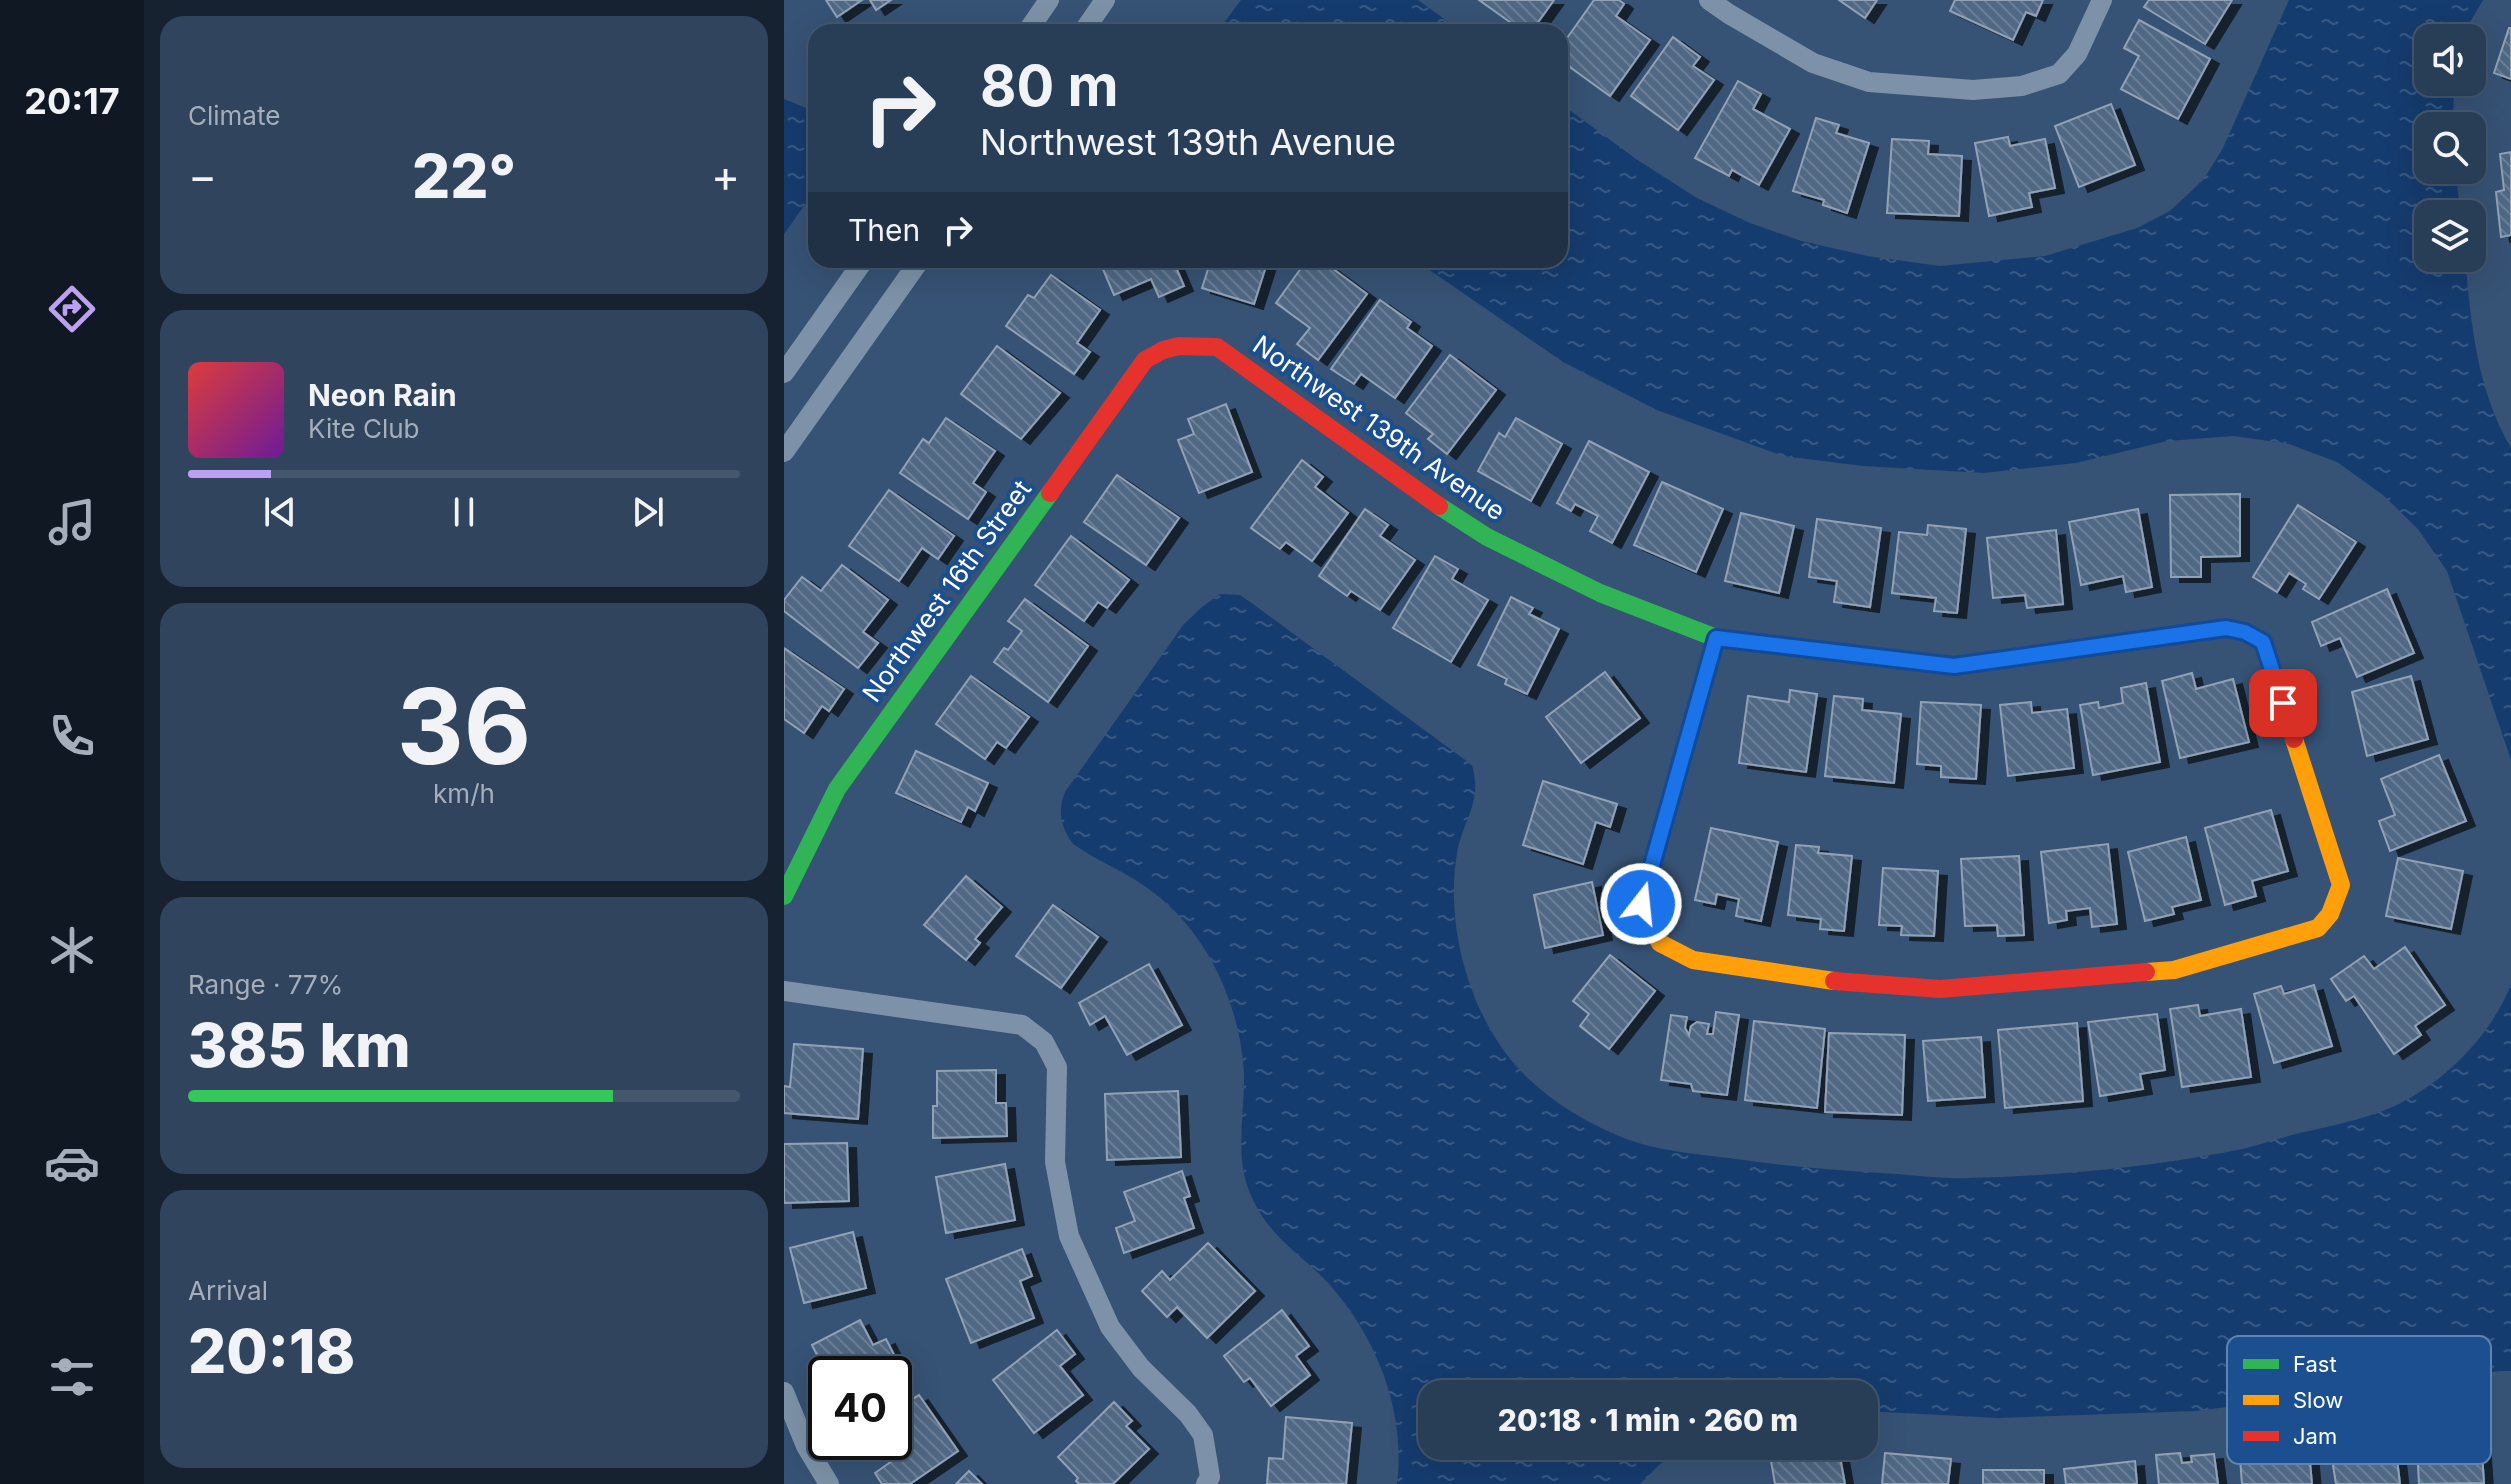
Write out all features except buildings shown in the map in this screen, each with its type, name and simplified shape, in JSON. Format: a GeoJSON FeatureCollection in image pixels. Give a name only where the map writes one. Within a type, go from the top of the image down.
{"type":"FeatureCollection","features":[{"type":"Feature","properties":{"kind":"street"},"geometry":{"type":"LineString","coordinates":[[1032,24],[1049,0]]}},
{"type":"Feature","properties":{"kind":"street"},"geometry":{"type":"LineString","coordinates":[[1088,24],[1105,0]]}},
{"type":"Feature","properties":{"kind":"street"},"geometry":{"type":"LineString","coordinates":[[1709,0],[1733,7],[1813,63],[1869,82],[1973,90],[2022,86],[2059,74],[2077,54],[2102,0]]}},
{"type":"Feature","properties":{"kind":"street"},"geometry":{"type":"LineString","coordinates":[[784,373],[858,268]]}},
{"type":"Feature","properties":{"kind":"street"},"geometry":{"type":"LineString","coordinates":[[784,452],[914,268]]}},
{"type":"Feature","properties":{"kind":"street","name":"Northwest 139th Avenue"},"geometry":{"type":"LineString","coordinates":[[1181,343],[1217,347],[1422,495],[1487,537],[1600,593],[1716,638],[1954,666],[2226,628],[2245,632],[2263,642],[2341,885],[2330,914],[2318,928],[2174,970],[1940,989],[1827,980],[1693,960],[1660,943],[1641,904],[1716,638]]}},
{"type":"Feature","properties":{"kind":"street","name":"Northwest 16th Street"},"geometry":{"type":"LineString","coordinates":[[784,896],[837,789],[1135,372],[1153,354],[1181,343]]}},
{"type":"Feature","properties":{"kind":"street"},"geometry":{"type":"LineString","coordinates":[[784,991],[1022,1025],[1044,1042],[1057,1067],[1055,1162],[1069,1236],[1110,1327],[1141,1368],[1188,1414],[1203,1435],[1210,1477],[1206,1484]]}},
{"type":"Feature","properties":{"kind":"street"},"geometry":{"type":"LineString","coordinates":[[784,1392],[806,1446],[829,1484]]}},
{"type":"Feature","properties":{"kind":"water"},"geometry":{"type":"Polygon","coordinates":[[[1241,0],[1418,0],[1451,24],[1223,24],[1241,0]]]}},
{"type":"Feature","properties":{"kind":"water"},"geometry":{"type":"Polygon","coordinates":[[[2289,0],[2483,0],[2469,24],[2414,24],[2414,96],[2454,96],[2453,112],[2414,112],[2414,184],[2457,184],[2459,200],[2414,200],[2414,272],[2467,272],[2473,332],[2483,380],[2511,448],[2511,760],[2447,571],[2418,529],[2383,495],[2337,462],[2289,444],[2234,436],[2167,441],[2076,463],[1984,473],[1863,466],[1783,456],[1657,410],[1563,362],[1427,268],[1568,268],[1568,109],[1636,159],[1697,198],[1750,223],[1802,241],[1867,256],[1940,266],[2045,256],[2137,228],[2170,211],[2203,180],[2222,150],[2289,0]]]}},
{"type":"Feature","properties":{"kind":"water"},"geometry":{"type":"Polygon","coordinates":[[[784,99],[808,109],[808,200],[784,234],[784,99]]]}},
{"type":"Feature","properties":{"kind":"water"},"geometry":{"type":"Polygon","coordinates":[[[1220,594],[1240,595],[1472,765],[1474,800],[1457,853],[1454,882],[1459,944],[1478,1005],[1492,1033],[1510,1058],[1539,1088],[1584,1119],[1646,1145],[1776,1164],[1951,1178],[2098,1170],[2227,1152],[2354,1120],[2410,1098],[2442,1076],[2470,1050],[2493,1019],[2511,985],[2511,1371],[2491,1372],[2491,1336],[2227,1336],[2227,1407],[2196,1411],[1998,1418],[1878,1412],[1878,1380],[1418,1380],[1418,1460],[1666,1460],[1640,1484],[1397,1484],[1397,1430],[1392,1403],[1374,1352],[1346,1305],[1329,1284],[1273,1231],[1255,1205],[1248,1188],[1241,1146],[1244,1073],[1241,1047],[1227,994],[1216,969],[1202,945],[1167,904],[1137,881],[1073,844],[1062,819],[1061,806],[1065,792],[1184,624],[1220,594]]]}},
{"type":"Feature","properties":{"kind":"traffic: fast"},"geometry":{"type":"LineString","coordinates":[[784,896],[837,789],[1050,493]]}},
{"type":"Feature","properties":{"kind":"traffic: fast"},"geometry":{"type":"LineString","coordinates":[[1439,506],[1487,537],[1600,593],[1716,638],[1954,666],[2051,652]]}},
{"type":"Feature","properties":{"kind":"traffic: slow"},"geometry":{"type":"LineString","coordinates":[[1716,638],[1641,904],[1660,943],[1693,960],[1834,981]]}},
{"type":"Feature","properties":{"kind":"traffic: slow"},"geometry":{"type":"LineString","coordinates":[[2146,972],[2174,970],[2318,928],[2330,914],[2341,885],[2294,739]]}},
{"type":"Feature","properties":{"kind":"traffic: jam"},"geometry":{"type":"LineString","coordinates":[[1050,493],[1145,360],[1179,346],[1217,347],[1439,506]]}},
{"type":"Feature","properties":{"kind":"traffic: jam"},"geometry":{"type":"LineString","coordinates":[[2051,652],[2226,628],[2245,632],[2263,642],[2294,739]]}},
{"type":"Feature","properties":{"kind":"traffic: jam"},"geometry":{"type":"LineString","coordinates":[[1834,981],[1940,989],[2146,972]]}},
{"type":"Feature","properties":{"kind":"route"},"geometry":{"type":"LineString","coordinates":[[1641,904],[1716,638],[1954,666],[2226,628],[2245,632],[2263,642],[2283,703]]}}]}
